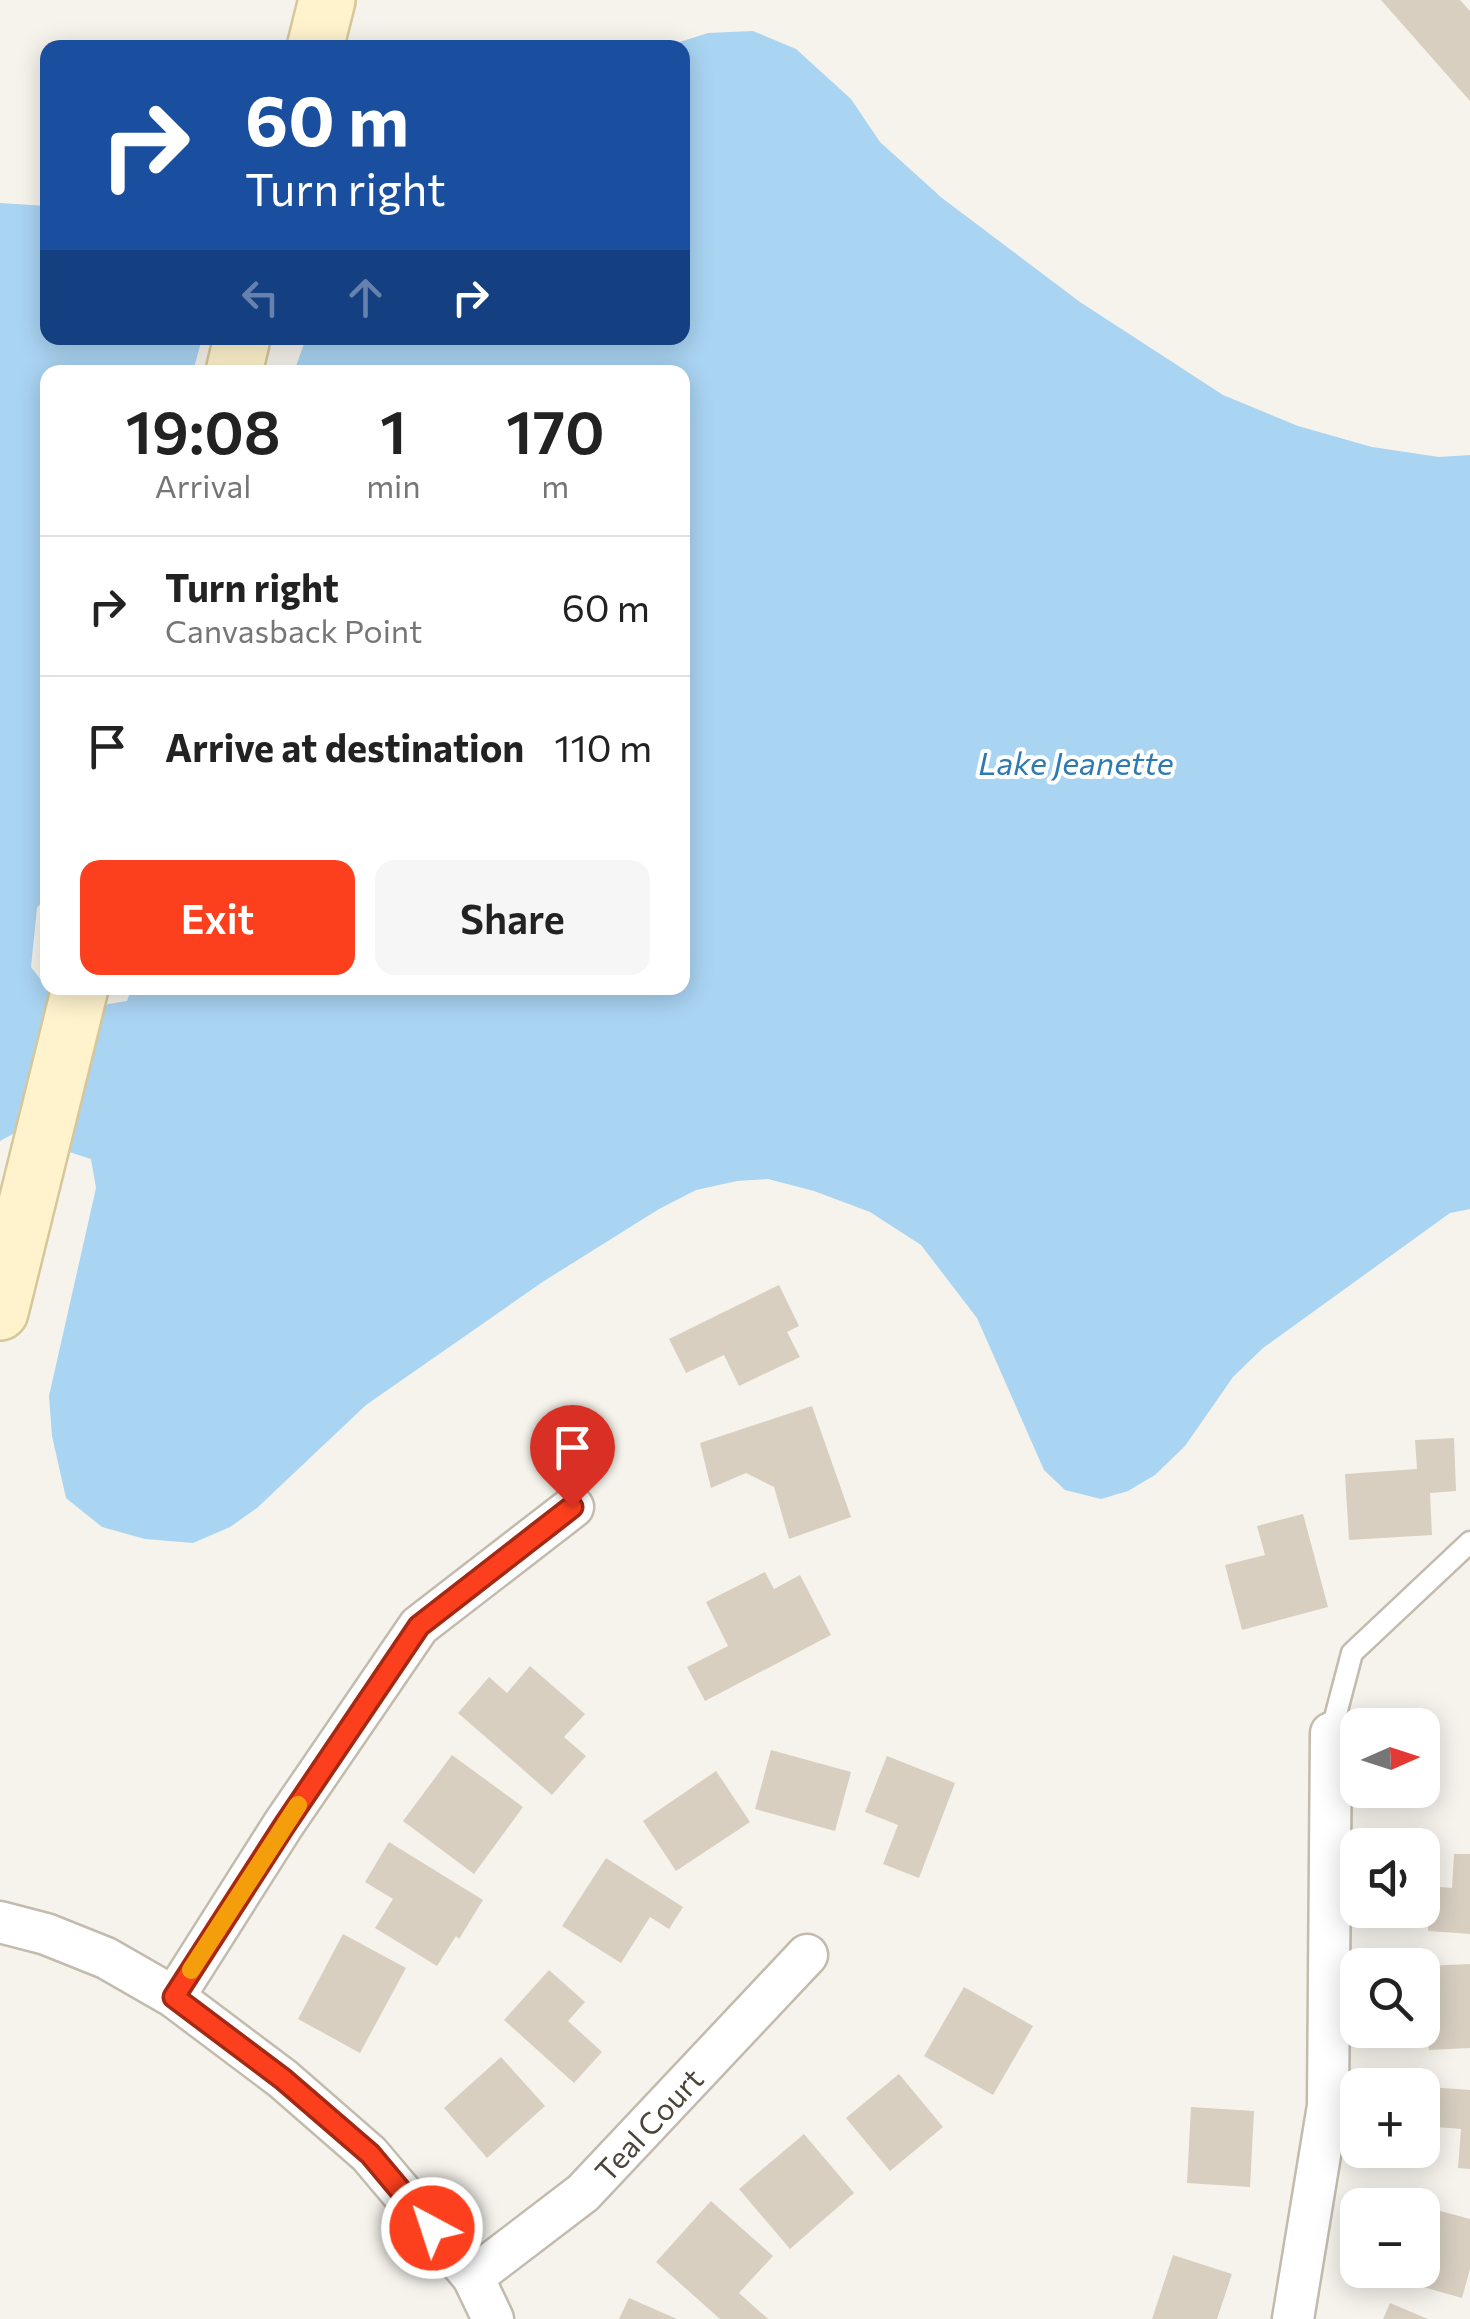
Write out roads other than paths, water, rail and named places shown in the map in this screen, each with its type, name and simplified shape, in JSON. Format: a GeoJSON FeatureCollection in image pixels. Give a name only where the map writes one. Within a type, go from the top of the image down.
{"type":"FeatureCollection","features":[{"type":"Feature","properties":{"kind":"main road"},"geometry":{"type":"LineString","coordinates":[[317,40],[327,0]]}},
{"type":"Feature","properties":{"kind":"main road"},"geometry":{"type":"LineString","coordinates":[[0,1312],[78,995]]}},
{"type":"Feature","properties":{"kind":"street"},"geometry":{"type":"LineString","coordinates":[[174,1997],[419,1626],[572,1507]]}},
{"type":"Feature","properties":{"kind":"street"},"geometry":{"type":"LineString","coordinates":[[1293,2319],[1328,2106],[1330,1732]]}},
{"type":"Feature","properties":{"kind":"street"},"geometry":{"type":"LineString","coordinates":[[0,1922],[46,1934],[106,1958],[174,1997],[283,2079],[370,2154],[473,2277],[493,2319]]}},
{"type":"Feature","properties":{"kind":"street","name":"Teal Court"},"geometry":{"type":"LineString","coordinates":[[473,2277],[583,2193],[807,1955]]}},
{"type":"Feature","properties":{"kind":"lane"},"geometry":{"type":"LineString","coordinates":[[1330,1732],[1352,1652],[1470,1542]]}},
{"type":"Feature","properties":{"kind":"water","name":"Lake Jeanette"},"geometry":{"type":"Polygon","coordinates":[[[753,31],[796,49],[851,99],[880,142],[942,198],[1080,302],[1223,395],[1298,426],[1372,447],[1439,457],[1470,455],[1470,1209],[1450,1213],[1263,1348],[1233,1377],[1185,1446],[1155,1475],[1128,1491],[1101,1499],[1065,1490],[1044,1470],[977,1318],[921,1245],[870,1212],[768,1179],[696,1190],[544,1281],[366,1405],[257,1508],[230,1527],[193,1543],[145,1539],[102,1527],[66,1498],[52,1436],[49,1396],[96,1188],[91,1159],[13,1134],[0,1141],[0,203],[40,206],[40,345],[200,345],[195,365],[40,365],[40,904],[31,967],[40,979],[40,995],[60,995],[84,1008],[127,1001],[129,995],[690,995],[690,365],[296,365],[304,345],[690,345],[690,40],[686,40],[708,33],[753,31]]]}}]}
